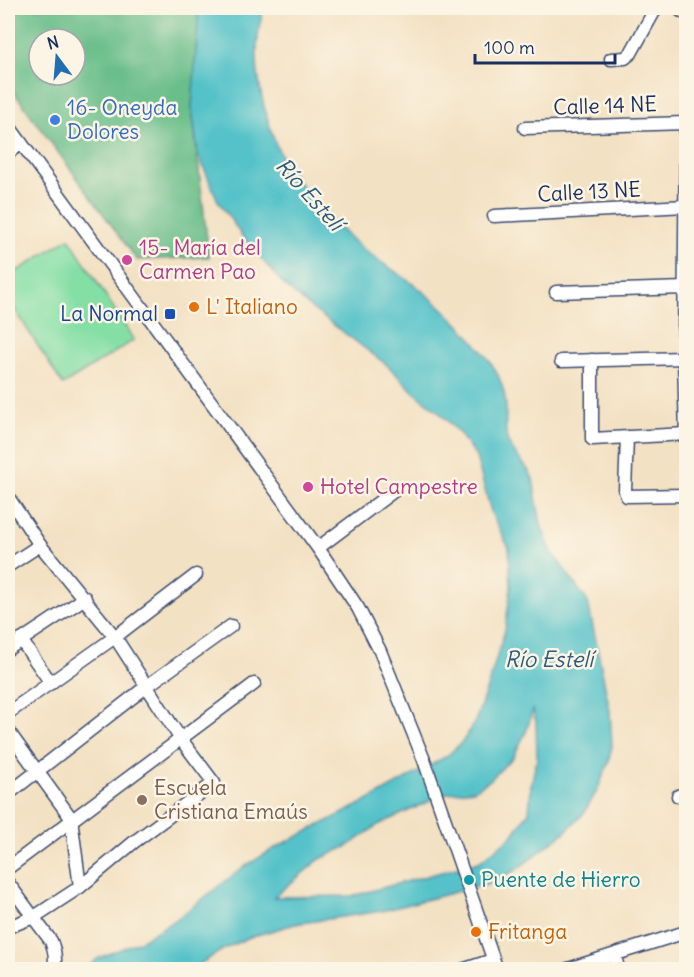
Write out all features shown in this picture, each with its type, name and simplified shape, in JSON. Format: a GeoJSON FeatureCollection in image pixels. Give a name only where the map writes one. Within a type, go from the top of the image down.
{"type":"FeatureCollection","features":[{"type":"Feature","properties":{"kind":"highway"},"geometry":{"type":"LineString","coordinates":[[682,8],[687,10]]}},
{"type":"Feature","properties":{"kind":"street"},"geometry":{"type":"LineString","coordinates":[[611,59],[625,58],[631,53],[656,8]]}},
{"type":"Feature","properties":{"kind":"street"},"geometry":{"type":"LineString","coordinates":[[592,360],[592,439],[686,434],[686,123]]}},
{"type":"Feature","properties":{"kind":"street","name":"Calle 14 NE"},"geometry":{"type":"LineString","coordinates":[[525,128],[686,123]]}},
{"type":"Feature","properties":{"kind":"street"},"geometry":{"type":"LineString","coordinates":[[8,125],[318,548],[368,627],[424,760],[495,965],[462,969]]}},
{"type":"Feature","properties":{"kind":"street"},"geometry":{"type":"LineString","coordinates":[[8,153],[21,143]]}},
{"type":"Feature","properties":{"kind":"street","name":"Calle 13 NE"},"geometry":{"type":"LineString","coordinates":[[494,216],[686,206]]}},
{"type":"Feature","properties":{"kind":"street"},"geometry":{"type":"LineString","coordinates":[[556,292],[686,288]]}},
{"type":"Feature","properties":{"kind":"street"},"geometry":{"type":"LineString","coordinates":[[561,360],[685,358]]}},
{"type":"Feature","properties":{"kind":"street"},"geometry":{"type":"LineString","coordinates":[[627,437],[625,491],[627,496],[687,495]]}},
{"type":"Feature","properties":{"kind":"street"},"geometry":{"type":"LineString","coordinates":[[318,548],[395,490]]}},
{"type":"Feature","properties":{"kind":"street"},"geometry":{"type":"LineString","coordinates":[[8,927],[34,917],[80,887],[134,842],[214,783],[180,738],[115,637],[9,503]]}},
{"type":"Feature","properties":{"kind":"street"},"geometry":{"type":"LineString","coordinates":[[8,566],[40,545]]}},
{"type":"Feature","properties":{"kind":"street"},"geometry":{"type":"LineString","coordinates":[[8,713],[115,637],[196,574]]}},
{"type":"Feature","properties":{"kind":"street"},"geometry":{"type":"LineString","coordinates":[[8,649],[85,598]]}},
{"type":"Feature","properties":{"kind":"street"},"geometry":{"type":"LineString","coordinates":[[8,795],[147,686],[231,626]]}},
{"type":"Feature","properties":{"kind":"street"},"geometry":{"type":"LineString","coordinates":[[21,640],[51,683]]}},
{"type":"Feature","properties":{"kind":"street"},"geometry":{"type":"LineString","coordinates":[[8,868],[71,818],[254,684]]}},
{"type":"Feature","properties":{"kind":"street"},"geometry":{"type":"LineString","coordinates":[[8,731],[71,818],[80,887]]}},
{"type":"Feature","properties":{"kind":"street"},"geometry":{"type":"LineString","coordinates":[[8,883],[51,941],[55,951],[53,969]]}},
{"type":"Feature","properties":{"kind":"street"},"geometry":{"type":"LineString","coordinates":[[565,969],[687,932]]}},
{"type":"Feature","properties":{"kind":"street"},"geometry":{"type":"LineString","coordinates":[[614,955],[619,969]]}},
{"type":"Feature","properties":{"kind":"green space"},"geometry":{"type":"Polygon","coordinates":[[[8,8],[199,8],[192,108],[209,257],[137,260],[8,84],[8,8]]]}},
{"type":"Feature","properties":{"kind":"green space"},"geometry":{"type":"Polygon","coordinates":[[[69,238],[134,340],[63,385],[8,299],[8,277],[69,238]]]}},
{"type":"Feature","properties":{"kind":"water","name":"Río Estelí"},"geometry":{"type":"Polygon","coordinates":[[[199,8],[264,8],[257,47],[260,85],[272,135],[293,175],[352,240],[418,288],[450,316],[479,348],[498,375],[505,396],[508,442],[533,479],[541,525],[551,551],[588,602],[610,711],[612,746],[608,764],[597,791],[584,813],[565,832],[516,870],[490,883],[382,911],[295,924],[250,937],[224,949],[192,969],[83,970],[99,958],[140,941],[174,921],[242,868],[275,848],[369,800],[447,756],[463,741],[475,722],[505,630],[511,587],[509,548],[492,515],[476,457],[460,434],[439,412],[415,393],[387,365],[284,285],[242,236],[218,201],[198,154],[192,108],[199,8]],[[533,710],[526,732],[513,757],[489,781],[474,790],[447,793],[378,825],[350,845],[320,859],[274,897],[352,896],[479,862],[512,836],[529,812],[531,785],[537,758],[536,722],[533,710]]]}},
{"type":"Feature","properties":{"kind":"place","name":"16- Oneyda Dolores"},"geometry":{"type":"Point","coordinates":[55,120]}},
{"type":"Feature","properties":{"kind":"place","name":"15- María del Carmen Pao"},"geometry":{"type":"Point","coordinates":[127,260]}},
{"type":"Feature","properties":{"kind":"place","name":"L' Italiano"},"geometry":{"type":"Point","coordinates":[194,307]}},
{"type":"Feature","properties":{"kind":"place","name":"La Normal"},"geometry":{"type":"Point","coordinates":[170,314]}},
{"type":"Feature","properties":{"kind":"place","name":"Hotel Campestre"},"geometry":{"type":"Point","coordinates":[308,487]}},
{"type":"Feature","properties":{"kind":"place","name":"Escuela Cristiana Emaús"},"geometry":{"type":"Point","coordinates":[142,800]}},
{"type":"Feature","properties":{"kind":"place","name":"Puente de Hierro"},"geometry":{"type":"Point","coordinates":[469,880]}},
{"type":"Feature","properties":{"kind":"place","name":"Fritanga"},"geometry":{"type":"Point","coordinates":[476,932]}}]}
